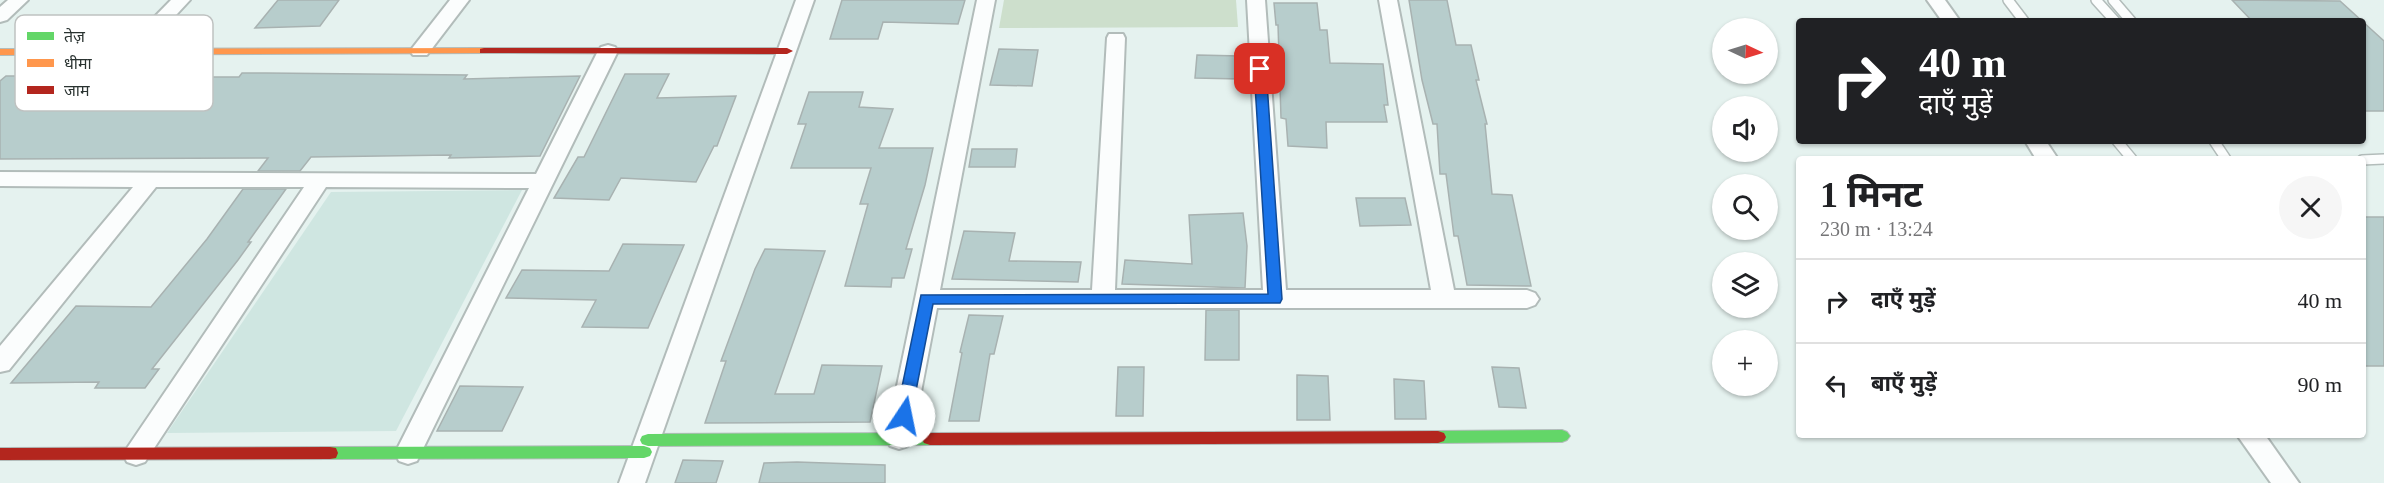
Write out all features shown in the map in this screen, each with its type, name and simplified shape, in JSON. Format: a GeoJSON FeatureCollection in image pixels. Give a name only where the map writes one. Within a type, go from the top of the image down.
{"type":"FeatureCollection","features":[{"type":"Feature","properties":{"kind":"street"},"geometry":{"type":"LineString","coordinates":[[0,16],[19,0]]}},
{"type":"Feature","properties":{"kind":"street"},"geometry":{"type":"LineString","coordinates":[[167,15],[181,0]]}},
{"type":"Feature","properties":{"kind":"street"},"geometry":{"type":"LineString","coordinates":[[420,51],[460,0]]}},
{"type":"Feature","properties":{"kind":"street"},"geometry":{"type":"LineString","coordinates":[[632,483],[805,0]]}},
{"type":"Feature","properties":{"kind":"street"},"geometry":{"type":"LineString","coordinates":[[899,439],[986,0]]}},
{"type":"Feature","properties":{"kind":"street"},"geometry":{"type":"LineString","coordinates":[[1256,0],[1275,299]]}},
{"type":"Feature","properties":{"kind":"street"},"geometry":{"type":"LineString","coordinates":[[1388,0],[1444,300]]}},
{"type":"Feature","properties":{"kind":"street"},"geometry":{"type":"LineString","coordinates":[[1936,0],[1949,18]]}},
{"type":"Feature","properties":{"kind":"street"},"geometry":{"type":"LineString","coordinates":[[1103,299],[1116,38]]}},
{"type":"Feature","properties":{"kind":"street"},"geometry":{"type":"LineString","coordinates":[[408,453],[608,51]]}},
{"type":"Feature","properties":{"kind":"street"},"geometry":{"type":"LineString","coordinates":[[213,52],[787,51]]}},
{"type":"Feature","properties":{"kind":"street"},"geometry":{"type":"LineString","coordinates":[[0,363],[151,179]]}},
{"type":"Feature","properties":{"kind":"street"},"geometry":{"type":"LineString","coordinates":[[1,180],[543,181]]}},
{"type":"Feature","properties":{"kind":"street"},"geometry":{"type":"LineString","coordinates":[[136,454],[320,180]]}},
{"type":"Feature","properties":{"kind":"street"},"geometry":{"type":"LineString","coordinates":[[926,299],[1527,299]]}},
{"type":"Feature","properties":{"kind":"street"},"geometry":{"type":"LineString","coordinates":[[0,454],[408,453],[899,439],[1562,436]]}},
{"type":"Feature","properties":{"kind":"street"},"geometry":{"type":"LineString","coordinates":[[2252,438],[2286,483]]}},
{"type":"Feature","properties":{"kind":"lane"},"geometry":{"type":"LineString","coordinates":[[2008,0],[2022,18]]}},
{"type":"Feature","properties":{"kind":"lane"},"geometry":{"type":"LineString","coordinates":[[2096,0],[2112,18]]}},
{"type":"Feature","properties":{"kind":"lane"},"geometry":{"type":"LineString","coordinates":[[2113,0],[2128,18]]}},
{"type":"Feature","properties":{"kind":"lane"},"geometry":{"type":"LineString","coordinates":[[2120,144],[2130,156]]}},
{"type":"Feature","properties":{"kind":"lane"},"geometry":{"type":"LineString","coordinates":[[2366,160],[2384,159]]}},
{"type":"Feature","properties":{"kind":"shaded area"},"geometry":{"type":"Polygon","coordinates":[[[1004,0],[1236,0],[1238,27],[999,28],[1004,0]]]}},
{"type":"Feature","properties":{"kind":"shaded area"},"geometry":{"type":"Polygon","coordinates":[[[522,190],[396,431],[167,433],[331,192],[522,190]]]}},
{"type":"Feature","properties":{"kind":"building"},"geometry":{"type":"Polygon","coordinates":[[[278,0],[339,0],[320,26],[255,28],[278,0]]]}},
{"type":"Feature","properties":{"kind":"building"},"geometry":{"type":"Polygon","coordinates":[[[842,0],[965,0],[958,24],[883,22],[878,39],[830,39],[842,0]]]}},
{"type":"Feature","properties":{"kind":"building"},"geometry":{"type":"Polygon","coordinates":[[[1409,0],[1447,0],[1456,45],[1471,45],[1479,80],[1476,80],[1487,124],[1485,124],[1492,194],[1512,195],[1531,286],[1467,285],[1458,236],[1454,236],[1446,174],[1440,174],[1437,124],[1433,124],[1422,80],[1409,0]]]}},
{"type":"Feature","properties":{"kind":"building"},"geometry":{"type":"Polygon","coordinates":[[[2232,0],[2340,1],[2359,18],[2249,18],[2232,0]]]}},
{"type":"Feature","properties":{"kind":"building"},"geometry":{"type":"Polygon","coordinates":[[[1274,3],[1317,3],[1320,30],[1327,30],[1330,63],[1383,64],[1388,105],[1384,105],[1387,122],[1326,122],[1327,148],[1288,146],[1286,119],[1281,118],[1278,25],[1276,25],[1274,3]]]}},
{"type":"Feature","properties":{"kind":"building"},"geometry":{"type":"Polygon","coordinates":[[[2366,25],[2384,41],[2384,111],[2366,111],[2366,25]]]}},
{"type":"Feature","properties":{"kind":"building"},"geometry":{"type":"Polygon","coordinates":[[[999,49],[1038,50],[1032,86],[990,85],[999,49]]]}},
{"type":"Feature","properties":{"kind":"building"},"geometry":{"type":"Polygon","coordinates":[[[1197,55],[1240,56],[1240,79],[1195,78],[1197,55]]]}},
{"type":"Feature","properties":{"kind":"building"},"geometry":{"type":"Polygon","coordinates":[[[242,73],[467,75],[464,79],[580,76],[540,156],[311,157],[300,171],[258,171],[268,158],[0,159],[0,81],[6,76],[15,76],[15,111],[213,111],[213,77],[239,77],[242,73]]]}},
{"type":"Feature","properties":{"kind":"building"},"geometry":{"type":"Polygon","coordinates":[[[625,74],[669,74],[657,98],[736,96],[717,146],[714,146],[696,182],[621,178],[609,200],[554,198],[578,157],[584,157],[625,74]]]}},
{"type":"Feature","properties":{"kind":"building"},"geometry":{"type":"Polygon","coordinates":[[[809,92],[863,92],[859,107],[893,109],[879,148],[933,148],[925,185],[906,249],[912,249],[904,278],[892,278],[891,287],[845,286],[868,204],[860,204],[871,168],[791,168],[806,124],[798,124],[809,92]]]}},
{"type":"Feature","properties":{"kind":"building"},"geometry":{"type":"Polygon","coordinates":[[[972,149],[1017,149],[1015,167],[969,167],[972,149]]]}},
{"type":"Feature","properties":{"kind":"building"},"geometry":{"type":"Polygon","coordinates":[[[243,189],[286,189],[238,260],[152,369],[159,369],[145,388],[95,388],[99,382],[11,383],[76,306],[151,307],[207,239],[243,189]]]}},
{"type":"Feature","properties":{"kind":"building"},"geometry":{"type":"Polygon","coordinates":[[[1356,198],[1405,198],[1411,225],[1360,226],[1356,198]]]}},
{"type":"Feature","properties":{"kind":"building"},"geometry":{"type":"Polygon","coordinates":[[[1243,213],[1247,246],[1245,288],[1122,284],[1125,260],[1192,264],[1189,215],[1243,213]]]}},
{"type":"Feature","properties":{"kind":"building"},"geometry":{"type":"Polygon","coordinates":[[[2366,217],[2384,217],[2384,366],[2366,366],[2366,217]]]}},
{"type":"Feature","properties":{"kind":"building"},"geometry":{"type":"Polygon","coordinates":[[[964,231],[1015,233],[1009,261],[1081,262],[1078,282],[952,279],[964,231]]]}},
{"type":"Feature","properties":{"kind":"building"},"geometry":{"type":"Polygon","coordinates":[[[623,244],[684,245],[648,328],[582,327],[596,300],[506,298],[522,270],[609,271],[623,244]]]}},
{"type":"Feature","properties":{"kind":"building"},"geometry":{"type":"Polygon","coordinates":[[[765,249],[825,251],[775,394],[814,394],[822,365],[882,366],[870,422],[705,423],[726,361],[721,361],[755,269],[765,249]]]}},
{"type":"Feature","properties":{"kind":"building"},"geometry":{"type":"Polygon","coordinates":[[[1206,310],[1239,310],[1239,360],[1205,360],[1206,310]]]}},
{"type":"Feature","properties":{"kind":"building"},"geometry":{"type":"Polygon","coordinates":[[[969,315],[1003,316],[994,354],[990,354],[979,421],[949,421],[962,353],[960,352],[969,315]]]}},
{"type":"Feature","properties":{"kind":"building"},"geometry":{"type":"Polygon","coordinates":[[[1118,367],[1144,367],[1143,416],[1116,416],[1118,367]]]}},
{"type":"Feature","properties":{"kind":"building"},"geometry":{"type":"Polygon","coordinates":[[[1492,367],[1519,368],[1526,408],[1499,407],[1492,367]]]}},
{"type":"Feature","properties":{"kind":"building"},"geometry":{"type":"Polygon","coordinates":[[[1297,375],[1328,376],[1330,420],[1297,420],[1297,375]]]}},
{"type":"Feature","properties":{"kind":"building"},"geometry":{"type":"Polygon","coordinates":[[[1394,379],[1424,381],[1426,419],[1395,419],[1394,379]]]}},
{"type":"Feature","properties":{"kind":"building"},"geometry":{"type":"Polygon","coordinates":[[[460,386],[523,387],[502,431],[437,431],[460,386]]]}},
{"type":"Feature","properties":{"kind":"building"},"geometry":{"type":"Polygon","coordinates":[[[683,460],[723,461],[716,483],[675,483],[683,460]]]}},
{"type":"Feature","properties":{"kind":"building"},"geometry":{"type":"Polygon","coordinates":[[[764,463],[885,465],[885,483],[759,483],[764,463]]]}},
{"type":"Feature","properties":{"kind":"traffic: fast"},"geometry":{"type":"LineString","coordinates":[[1438,437],[1562,436]]}},
{"type":"Feature","properties":{"kind":"traffic: fast"},"geometry":{"type":"LineString","coordinates":[[648,440],[930,439]]}},
{"type":"Feature","properties":{"kind":"traffic: fast"},"geometry":{"type":"LineString","coordinates":[[330,453],[644,452]]}},
{"type":"Feature","properties":{"kind":"traffic: slow"},"geometry":{"type":"LineString","coordinates":[[213,52],[484,51]]}},
{"type":"Feature","properties":{"kind":"traffic: slow"},"geometry":{"type":"LineString","coordinates":[[0,52],[15,52]]}},
{"type":"Feature","properties":{"kind":"traffic: jam"},"geometry":{"type":"LineString","coordinates":[[484,51],[787,51]]}},
{"type":"Feature","properties":{"kind":"traffic: jam"},"geometry":{"type":"LineString","coordinates":[[930,439],[1438,437]]}},
{"type":"Feature","properties":{"kind":"traffic: jam"},"geometry":{"type":"LineString","coordinates":[[0,454],[330,453]]}},
{"type":"Feature","properties":{"kind":"route"},"geometry":{"type":"LineString","coordinates":[[904,416],[926,299],[1275,299],[1260,69]]}}]}
